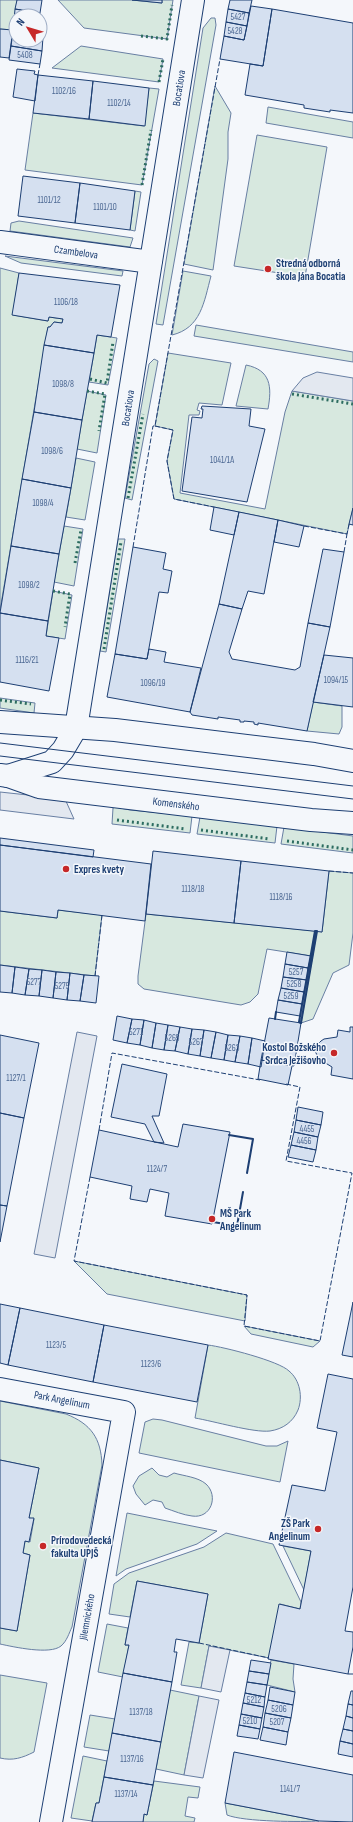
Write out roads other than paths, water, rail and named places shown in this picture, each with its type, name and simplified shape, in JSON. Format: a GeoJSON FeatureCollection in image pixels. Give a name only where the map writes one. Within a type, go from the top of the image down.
{"type":"FeatureCollection","features":[{"type":"Feature","properties":{"kind":"street","name":"Bocatiova"},"geometry":{"type":"LineString","coordinates":[[4,776],[52,762],[62,750],[76,728],[194,0]]}},
{"type":"Feature","properties":{"kind":"street","name":"Czambelova"},"geometry":{"type":"LineString","coordinates":[[0,242],[151,262]]}},
{"type":"Feature","properties":{"kind":"street"},"geometry":{"type":"LineString","coordinates":[[0,722],[115,730],[306,754],[353,762]]}},
{"type":"Feature","properties":{"kind":"street","name":"Komenského"},"geometry":{"type":"LineString","coordinates":[[4,776],[39,787],[311,820],[353,823]]}},
{"type":"Feature","properties":{"kind":"street","name":"Park Angelinum"},"geometry":{"type":"LineString","coordinates":[[0,1388],[124,1412]]}},
{"type":"Feature","properties":{"kind":"street","name":"Jilemnického"},"geometry":{"type":"LineString","coordinates":[[51,1822],[124,1412]]}},
{"type":"Feature","properties":{"kind":"tram line"},"geometry":{"type":"LineString","coordinates":[[0,743],[353,786]]}},
{"type":"Feature","properties":{"kind":"tram line"},"geometry":{"type":"LineString","coordinates":[[0,756],[353,799]]}},
{"type":"Feature","properties":{"kind":"place","name":"Stredná odborná škola Jána Bocatia"},"geometry":{"type":"Point","coordinates":[268,269]}},
{"type":"Feature","properties":{"kind":"place","name":"Expres kvety"},"geometry":{"type":"Point","coordinates":[66,869]}},
{"type":"Feature","properties":{"kind":"place","name":"Kostol Božského Srdca Ježišovho"},"geometry":{"type":"Point","coordinates":[334,1053]}},
{"type":"Feature","properties":{"kind":"place","name":"MŠ Park Angelinum"},"geometry":{"type":"Point","coordinates":[212,1219]}},
{"type":"Feature","properties":{"kind":"place","name":"ZŠ Park Angelinum"},"geometry":{"type":"Point","coordinates":[318,1529]}},
{"type":"Feature","properties":{"kind":"place","name":"Prírodovedecká fakulta UPJŠ"},"geometry":{"type":"Point","coordinates":[43,1546]}}]}
